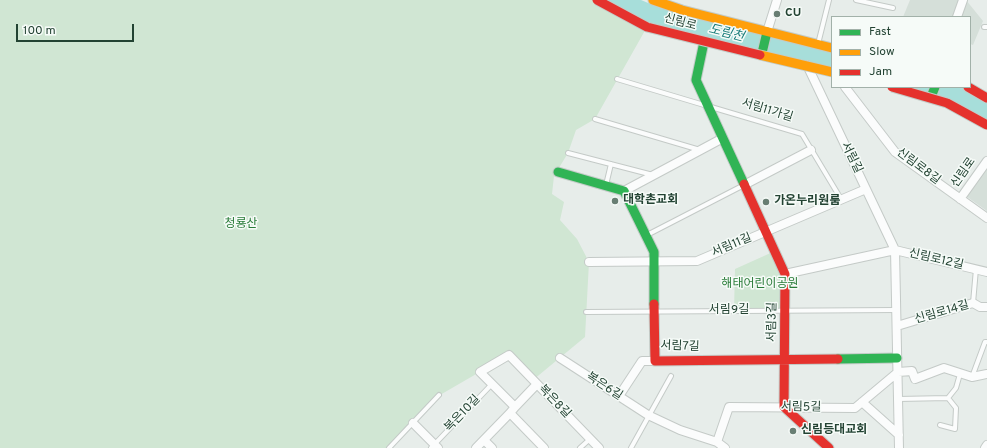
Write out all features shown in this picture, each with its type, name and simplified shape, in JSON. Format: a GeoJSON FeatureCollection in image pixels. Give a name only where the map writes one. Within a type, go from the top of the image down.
{"type":"FeatureCollection","features":[{"type":"Feature","properties":{"kind":"street","name":"신림로"},"geometry":{"type":"LineString","coordinates":[[597,0],[620,14],[647,27],[831,72]]}},
{"type":"Feature","properties":{"kind":"street","name":"신림로"},"geometry":{"type":"LineString","coordinates":[[653,0],[682,10],[831,48]]}},
{"type":"Feature","properties":{"kind":"street"},"geometry":{"type":"LineString","coordinates":[[762,55],[767,32],[777,0]]}},
{"type":"Feature","properties":{"kind":"street"},"geometry":{"type":"LineString","coordinates":[[957,16],[963,0]]}},
{"type":"Feature","properties":{"kind":"street"},"geometry":{"type":"LineString","coordinates":[[704,42],[696,80],[708,106]]}},
{"type":"Feature","properties":{"kind":"street","name":"서림길"},"geometry":{"type":"LineString","coordinates":[[807,65],[895,250],[899,448]]}},
{"type":"Feature","properties":{"kind":"street","name":"신림로8길"},"geometry":{"type":"LineString","coordinates":[[846,88],[895,152],[987,218]]}},
{"type":"Feature","properties":{"kind":"street"},"geometry":{"type":"LineString","coordinates":[[899,88],[932,93],[987,125]]}},
{"type":"Feature","properties":{"kind":"street"},"geometry":{"type":"LineString","coordinates":[[970,88],[987,98]]}},
{"type":"Feature","properties":{"kind":"street","name":"서림3길"},"geometry":{"type":"LineString","coordinates":[[708,106],[785,274],[784,408]]}},
{"type":"Feature","properties":{"kind":"street"},"geometry":{"type":"LineString","coordinates":[[558,172],[624,191],[723,138]]}},
{"type":"Feature","properties":{"kind":"street"},"geometry":{"type":"LineString","coordinates":[[744,185],[811,150]]}},
{"type":"Feature","properties":{"kind":"street","name":"신림로"},"geometry":{"type":"LineString","coordinates":[[960,199],[987,161]]}},
{"type":"Feature","properties":{"kind":"street","name":"서림11길"},"geometry":{"type":"LineString","coordinates":[[589,262],[697,261],[866,189]]}},
{"type":"Feature","properties":{"kind":"street","name":"서림7길"},"geometry":{"type":"LineString","coordinates":[[624,191],[654,252],[655,361],[897,358]]}},
{"type":"Feature","properties":{"kind":"street"},"geometry":{"type":"LineString","coordinates":[[785,274],[895,250]]}},
{"type":"Feature","properties":{"kind":"street","name":"신림로12길"},"geometry":{"type":"LineString","coordinates":[[895,250],[987,272]]}},
{"type":"Feature","properties":{"kind":"street","name":"신림로14길"},"geometry":{"type":"LineString","coordinates":[[897,326],[973,303],[980,307],[987,307]]}},
{"type":"Feature","properties":{"kind":"street","name":"복은8길"},"geometry":{"type":"LineString","coordinates":[[492,384],[480,372],[509,355],[598,448]]}},
{"type":"Feature","properties":{"kind":"street","name":"복은6길"},"geometry":{"type":"LineString","coordinates":[[560,358],[648,415],[680,430],[717,442],[725,448]]}},
{"type":"Feature","properties":{"kind":"street"},"geometry":{"type":"LineString","coordinates":[[619,396],[642,361],[655,361]]}},
{"type":"Feature","properties":{"kind":"street"},"geometry":{"type":"LineString","coordinates":[[898,372],[912,371],[915,379],[944,368],[972,377],[987,374]]}},
{"type":"Feature","properties":{"kind":"street","name":"서림5길"},"geometry":{"type":"LineString","coordinates":[[717,442],[729,407],[855,408],[898,372]]}},
{"type":"Feature","properties":{"kind":"street"},"geometry":{"type":"LineString","coordinates":[[492,384],[544,448]]}},
{"type":"Feature","properties":{"kind":"street"},"geometry":{"type":"LineString","coordinates":[[476,448],[537,384]]}},
{"type":"Feature","properties":{"kind":"street"},"geometry":{"type":"LineString","coordinates":[[862,402],[899,435]]}},
{"type":"Feature","properties":{"kind":"street"},"geometry":{"type":"LineString","coordinates":[[784,408],[829,448]]}},
{"type":"Feature","properties":{"kind":"street"},"geometry":{"type":"LineString","coordinates":[[413,423],[434,447]]}},
{"type":"Feature","properties":{"kind":"street"},"geometry":{"type":"LineString","coordinates":[[484,440],[492,448]]}},
{"type":"Feature","properties":{"kind":"lane"},"geometry":{"type":"LineString","coordinates":[[818,45],[829,0]]}},
{"type":"Feature","properties":{"kind":"lane"},"geometry":{"type":"LineString","coordinates":[[856,0],[893,8]]}},
{"type":"Feature","properties":{"kind":"lane","name":"서림11가길"},"geometry":{"type":"LineString","coordinates":[[618,79],[802,134],[841,200]]}},
{"type":"Feature","properties":{"kind":"lane"},"geometry":{"type":"LineString","coordinates":[[595,119],[700,150]]}},
{"type":"Feature","properties":{"kind":"lane"},"geometry":{"type":"LineString","coordinates":[[568,153],[653,176]]}},
{"type":"Feature","properties":{"kind":"lane"},"geometry":{"type":"LineString","coordinates":[[606,186],[611,164]]}},
{"type":"Feature","properties":{"kind":"lane"},"geometry":{"type":"LineString","coordinates":[[646,236],[744,185]]}},
{"type":"Feature","properties":{"kind":"lane","name":"신림로12길"},"geometry":{"type":"LineString","coordinates":[[973,303],[976,269]]}},
{"type":"Feature","properties":{"kind":"lane","name":"서림9길"},"geometry":{"type":"LineString","coordinates":[[586,312],[896,310]]}},
{"type":"Feature","properties":{"kind":"lane"},"geometry":{"type":"LineString","coordinates":[[972,377],[986,342]]}},
{"type":"Feature","properties":{"kind":"lane"},"geometry":{"type":"LineString","coordinates":[[948,398],[956,388],[960,374]]}},
{"type":"Feature","properties":{"kind":"lane"},"geometry":{"type":"LineString","coordinates":[[631,448],[671,376]]}},
{"type":"Feature","properties":{"kind":"lane","name":"복은10길"},"geometry":{"type":"LineString","coordinates":[[434,447],[492,384]]}},
{"type":"Feature","properties":{"kind":"lane"},"geometry":{"type":"LineString","coordinates":[[389,448],[440,395]]}},
{"type":"Feature","properties":{"kind":"lane"},"geometry":{"type":"LineString","coordinates":[[898,399],[948,398]]}},
{"type":"Feature","properties":{"kind":"lane"},"geometry":{"type":"LineString","coordinates":[[940,425],[955,429],[956,408],[948,398]]}},
{"type":"Feature","properties":{"kind":"lane"},"geometry":{"type":"LineString","coordinates":[[580,448],[590,439]]}},
{"type":"Feature","properties":{"kind":"shaded area"},"geometry":{"type":"Polygon","coordinates":[[[910,0],[966,0],[983,21],[973,45],[971,44],[971,16],[903,16],[910,0]]]}},
{"type":"Feature","properties":{"kind":"shaded area"},"geometry":{"type":"Polygon","coordinates":[[[987,165],[987,211],[966,196],[987,165]]]}},
{"type":"Feature","properties":{"kind":"green space","name":"청룡산"},"geometry":{"type":"Polygon","coordinates":[[[0,0],[597,0],[647,27],[595,119],[576,130],[568,153],[554,176],[552,194],[564,202],[560,220],[577,239],[589,262],[585,337],[533,380],[509,355],[440,395],[389,448],[0,448],[0,0]]]}},
{"type":"Feature","properties":{"kind":"green space","name":"해태어린이공원"},"geometry":{"type":"Polygon","coordinates":[[[775,251],[785,274],[785,311],[734,311],[735,269],[775,251]]]}},
{"type":"Feature","properties":{"kind":"water","name":"도림천"},"geometry":{"type":"Polygon","coordinates":[[[607,0],[641,0],[660,8],[831,51],[831,69],[650,24],[637,19],[607,0]]]}},
{"type":"Feature","properties":{"kind":"water"},"geometry":{"type":"Polygon","coordinates":[[[905,88],[963,88],[987,101],[987,122],[905,88]]]}},
{"type":"Feature","properties":{"kind":"traffic: fast"},"geometry":{"type":"LineString","coordinates":[[762,53],[767,32]]}},
{"type":"Feature","properties":{"kind":"traffic: fast"},"geometry":{"type":"LineString","coordinates":[[704,42],[696,80],[744,184]]}},
{"type":"Feature","properties":{"kind":"traffic: fast"},"geometry":{"type":"LineString","coordinates":[[931,97],[935,88]]}},
{"type":"Feature","properties":{"kind":"traffic: fast"},"geometry":{"type":"LineString","coordinates":[[558,172],[624,191],[654,252],[654,304]]}},
{"type":"Feature","properties":{"kind":"traffic: fast"},"geometry":{"type":"LineString","coordinates":[[838,359],[897,358]]}},
{"type":"Feature","properties":{"kind":"traffic: slow"},"geometry":{"type":"LineString","coordinates":[[653,0],[682,10],[831,48]]}},
{"type":"Feature","properties":{"kind":"traffic: slow"},"geometry":{"type":"LineString","coordinates":[[760,55],[831,72]]}},
{"type":"Feature","properties":{"kind":"traffic: jam"},"geometry":{"type":"LineString","coordinates":[[597,0],[647,27],[760,55]]}},
{"type":"Feature","properties":{"kind":"traffic: jam"},"geometry":{"type":"LineString","coordinates":[[895,88],[947,103],[987,125]]}},
{"type":"Feature","properties":{"kind":"traffic: jam"},"geometry":{"type":"LineString","coordinates":[[970,88],[987,98]]}},
{"type":"Feature","properties":{"kind":"traffic: jam"},"geometry":{"type":"LineString","coordinates":[[744,184],[785,274],[784,407],[829,448]]}},
{"type":"Feature","properties":{"kind":"traffic: jam"},"geometry":{"type":"LineString","coordinates":[[654,304],[655,361],[838,359]]}},
{"type":"Feature","properties":{"kind":"place","name":"CU"},"geometry":{"type":"Point","coordinates":[777,14]}},
{"type":"Feature","properties":{"kind":"place","name":"대학촌교회"},"geometry":{"type":"Point","coordinates":[615,201]}},
{"type":"Feature","properties":{"kind":"place","name":"가온누리원룸"},"geometry":{"type":"Point","coordinates":[766,202]}},
{"type":"Feature","properties":{"kind":"place","name":"신림등대교회"},"geometry":{"type":"Point","coordinates":[793,431]}}]}
